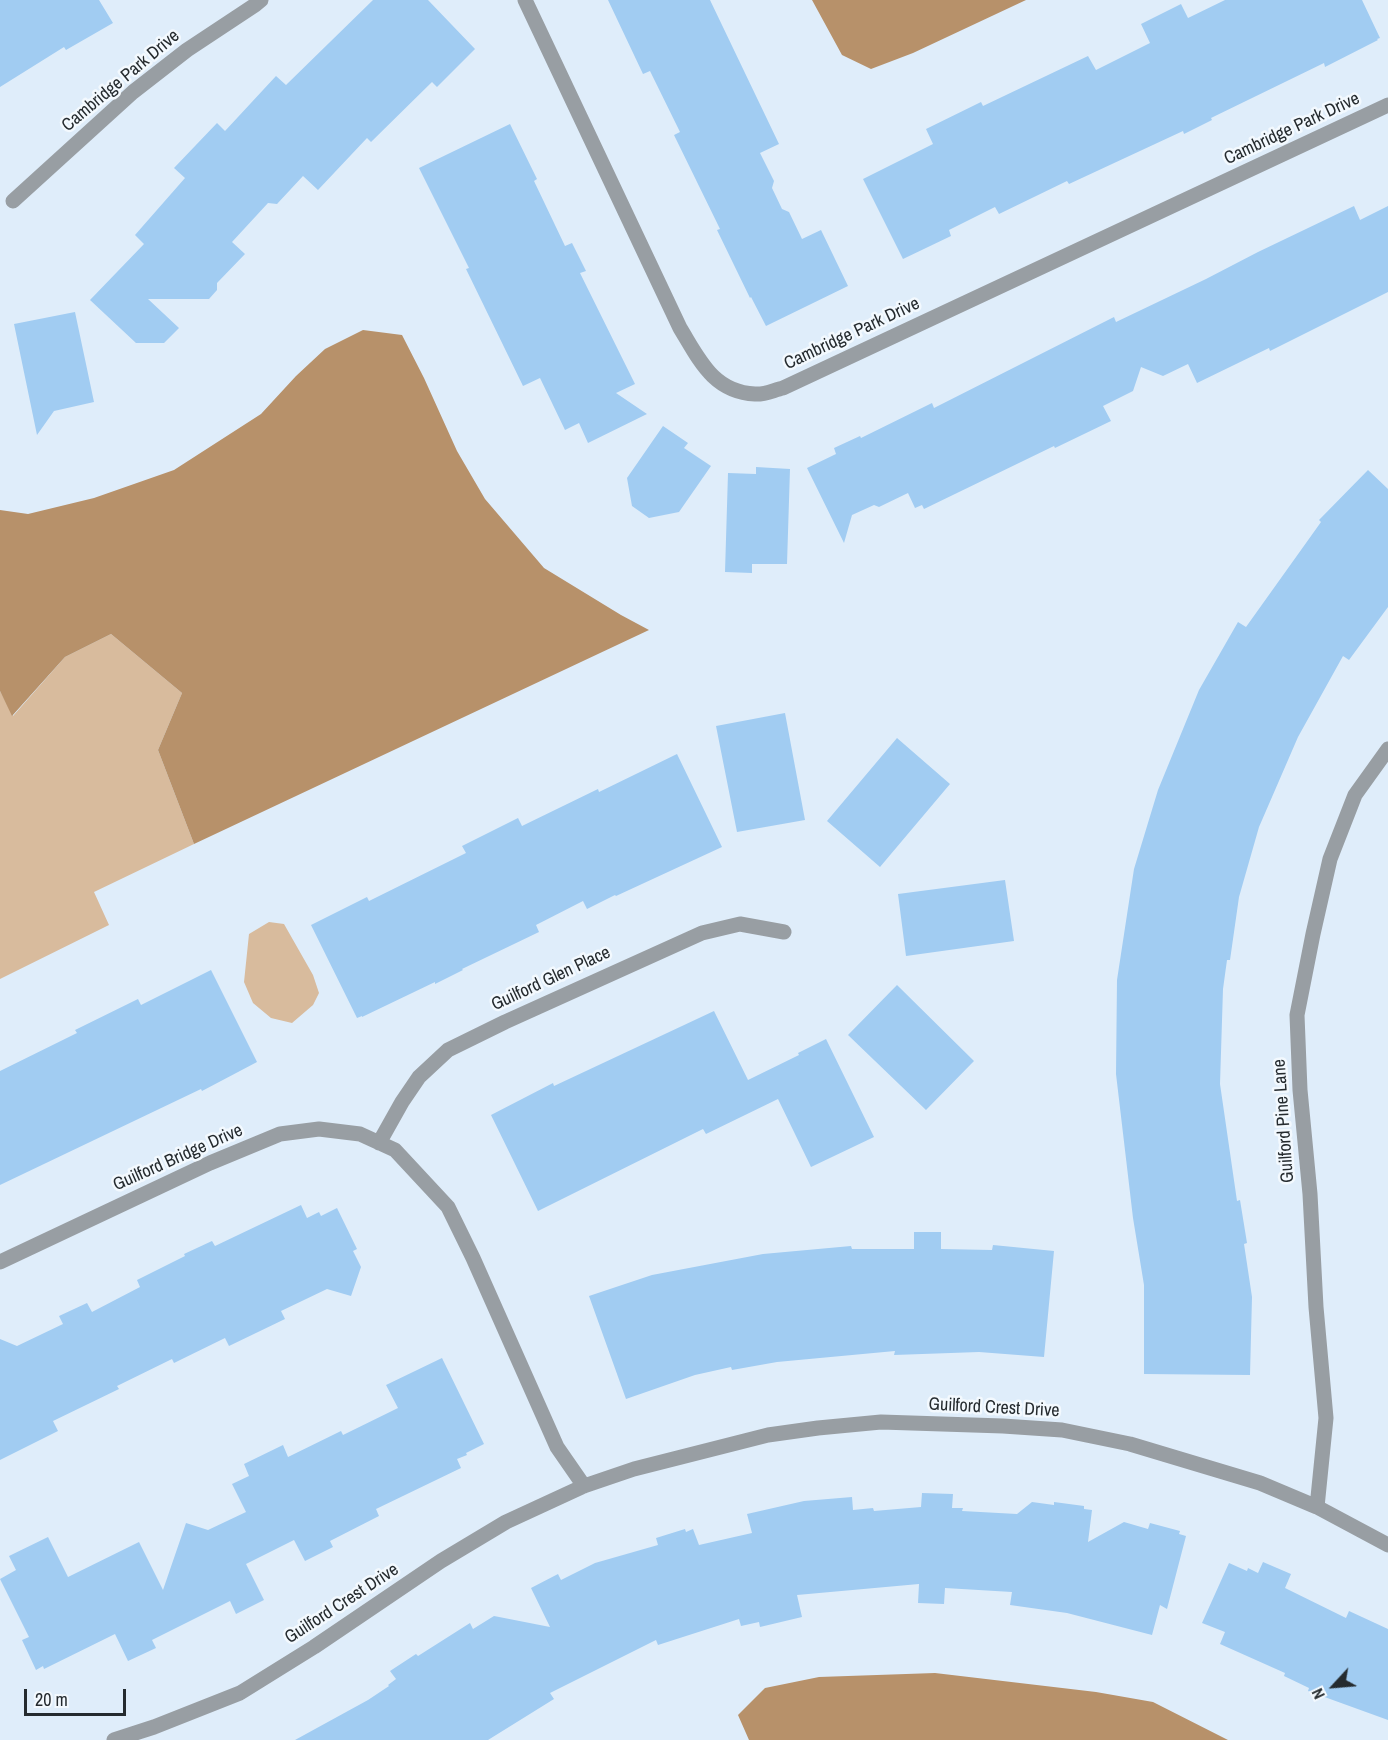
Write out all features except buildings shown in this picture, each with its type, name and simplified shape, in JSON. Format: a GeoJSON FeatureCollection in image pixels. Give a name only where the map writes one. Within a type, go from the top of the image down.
{"type":"FeatureCollection","features":[{"type":"Feature","properties":{"kind":"street","name":"Cambridge Park Drive"},"geometry":{"type":"LineString","coordinates":[[13,201],[133,92],[187,50],[261,0]]}},
{"type":"Feature","properties":{"kind":"street","name":"Cambridge Park Drive"},"geometry":{"type":"LineString","coordinates":[[525,0],[680,328],[704,368],[729,389],[757,395],[783,388],[1388,105]]}},
{"type":"Feature","properties":{"kind":"street","name":"Guilford Pine Lane"},"geometry":{"type":"LineString","coordinates":[[1317,1507],[1326,1418],[1300,1090],[1297,1015],[1330,859],[1355,795],[1388,749]]}},
{"type":"Feature","properties":{"kind":"street","name":"Guilford Glen Place"},"geometry":{"type":"LineString","coordinates":[[380,1143],[402,1102],[419,1077],[448,1050],[515,1017],[702,933],[740,924],[784,932]]}},
{"type":"Feature","properties":{"kind":"street","name":"Guilford Bridge Drive"},"geometry":{"type":"LineString","coordinates":[[0,1262],[210,1163],[280,1134],[319,1129],[360,1134],[380,1143]]}},
{"type":"Feature","properties":{"kind":"street"},"geometry":{"type":"LineString","coordinates":[[380,1143],[395,1150],[448,1207],[557,1447],[584,1486]]}},
{"type":"Feature","properties":{"kind":"street","name":"Guilford Crest Drive"},"geometry":{"type":"LineString","coordinates":[[114,1740],[240,1693],[314,1647],[441,1561],[506,1522],[584,1486],[634,1469],[768,1435],[881,1422],[1062,1430],[1130,1444],[1260,1483],[1317,1507],[1388,1545]]}},
{"type":"Feature","properties":{"kind":"shaded area"},"geometry":{"type":"Polygon","coordinates":[[[812,0],[1026,0],[913,53],[871,69],[842,55],[812,0]]]}},
{"type":"Feature","properties":{"kind":"shaded area"},"geometry":{"type":"Polygon","coordinates":[[[363,330],[402,335],[457,451],[485,499],[544,568],[649,630],[194,844],[158,750],[182,693],[111,634],[65,657],[12,716],[0,691],[0,510],[28,514],[94,498],[174,470],[261,414],[325,349],[363,330]]]}},
{"type":"Feature","properties":{"kind":"shaded area"},"geometry":{"type":"Polygon","coordinates":[[[111,634],[182,693],[158,750],[194,844],[94,892],[109,925],[0,979],[0,691],[13,716],[65,657],[111,634]]]}},
{"type":"Feature","properties":{"kind":"shaded area"},"geometry":{"type":"Polygon","coordinates":[[[269,922],[284,924],[313,975],[319,993],[313,1005],[292,1023],[271,1018],[253,1003],[244,982],[249,934],[269,922]]]}},
{"type":"Feature","properties":{"kind":"shaded area"},"geometry":{"type":"Polygon","coordinates":[[[935,1673],[1096,1692],[1153,1702],[1228,1740],[749,1740],[738,1715],[765,1688],[819,1677],[935,1673]]]}}]}
